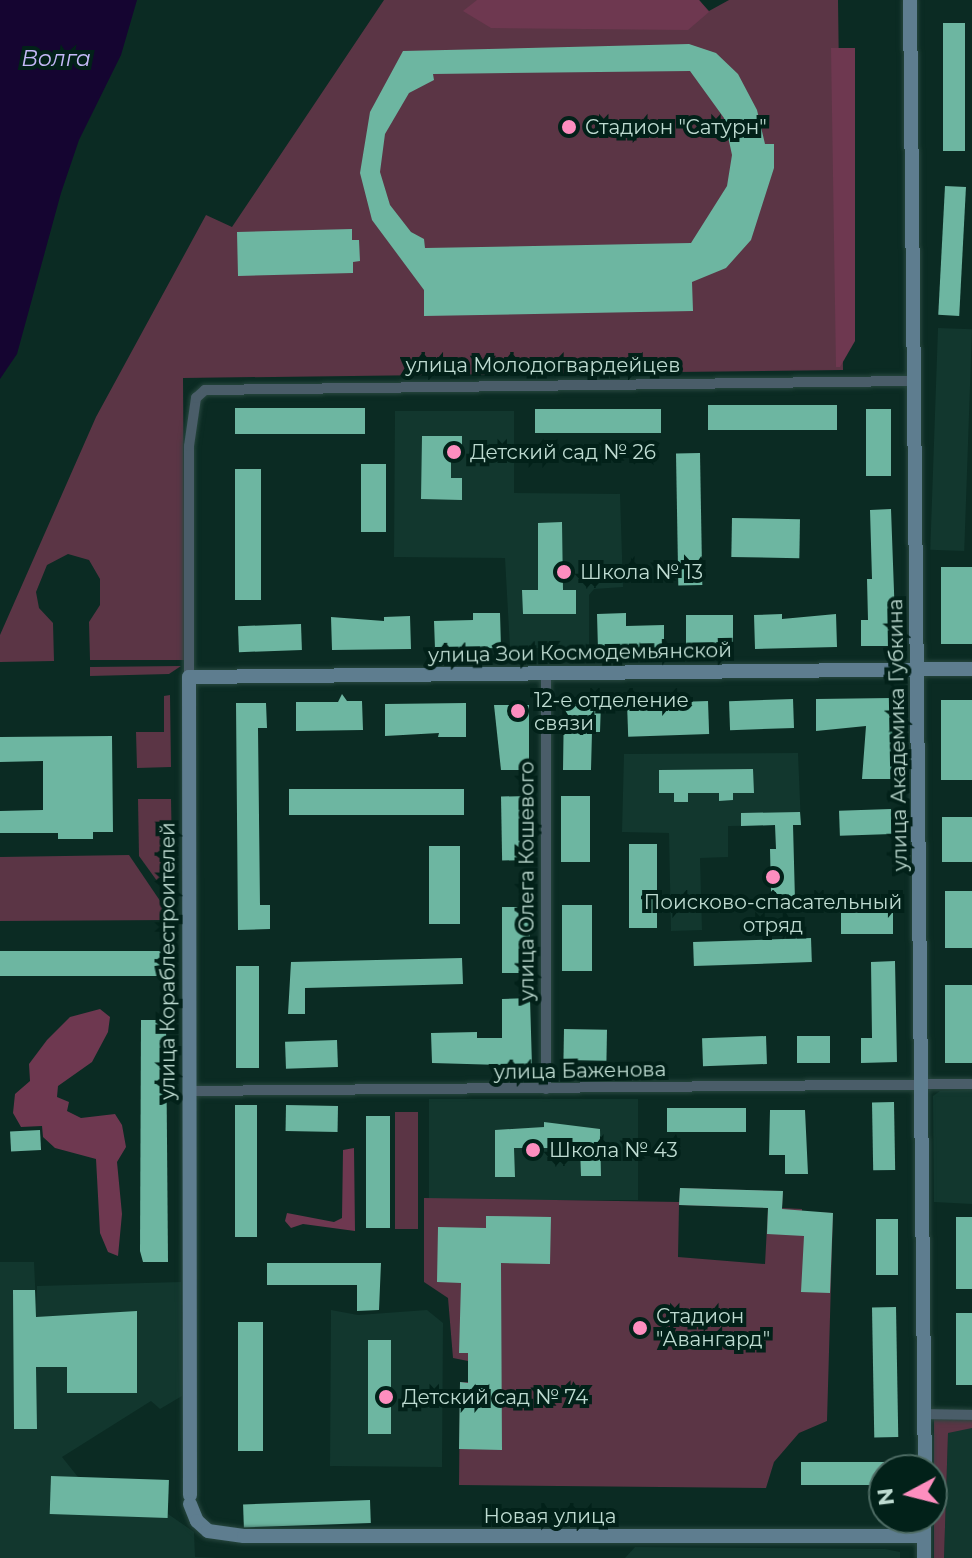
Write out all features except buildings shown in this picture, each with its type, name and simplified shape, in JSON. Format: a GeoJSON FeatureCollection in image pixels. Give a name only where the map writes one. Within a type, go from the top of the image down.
{"type":"FeatureCollection","features":[{"type":"Feature","properties":{"kind":"street","name":"улица Академика Губкина"},"geometry":{"type":"LineString","coordinates":[[910,0],[925,1454]]}},
{"type":"Feature","properties":{"kind":"street","name":"улица Молодогвардейцев"},"geometry":{"type":"LineString","coordinates":[[191,417],[196,398],[222,386],[914,381]]}},
{"type":"Feature","properties":{"kind":"street","name":"улица Кораблестроителей"},"geometry":{"type":"LineString","coordinates":[[190,1500],[191,417]]}},
{"type":"Feature","properties":{"kind":"street","name":"улица Зои Космодемьянской"},"geometry":{"type":"LineString","coordinates":[[189,677],[972,669]]}},
{"type":"Feature","properties":{"kind":"street","name":"улица Олега Кошевого"},"geometry":{"type":"LineString","coordinates":[[546,673],[546,1089]]}},
{"type":"Feature","properties":{"kind":"street","name":"улица Баженова"},"geometry":{"type":"LineString","coordinates":[[188,1091],[972,1084]]}},
{"type":"Feature","properties":{"kind":"street"},"geometry":{"type":"LineString","coordinates":[[924,1414],[972,1415]]}},
{"type":"Feature","properties":{"kind":"street","name":"Новая улица"},"geometry":{"type":"LineString","coordinates":[[190,1500],[197,1521],[208,1531],[244,1536],[924,1536]]}},
{"type":"Feature","properties":{"kind":"street"},"geometry":{"type":"LineString","coordinates":[[924,1536],[924,1558]]}},
{"type":"Feature","properties":{"kind":"shaded area","name":"Стадион \"Сатурн\""},"geometry":{"type":"Polygon","coordinates":[[[384,0],[699,0],[709,11],[729,0],[838,0],[843,370],[183,378],[185,660],[90,660],[89,622],[100,605],[100,579],[89,560],[68,554],[47,565],[36,592],[39,608],[53,623],[54,661],[0,662],[0,635],[96,417],[206,215],[232,227],[384,0]]]}},
{"type":"Feature","properties":{"kind":"shaded area"},"geometry":{"type":"Polygon","coordinates":[[[477,0],[699,0],[709,12],[688,30],[491,28],[463,11],[477,0]]]}},
{"type":"Feature","properties":{"kind":"shaded area"},"geometry":{"type":"Polygon","coordinates":[[[831,48],[855,48],[855,341],[840,367],[836,367],[831,48]]]}},
{"type":"Feature","properties":{"kind":"shaded area"},"geometry":{"type":"Polygon","coordinates":[[[938,328],[972,329],[964,551],[930,550],[938,328]]]}},
{"type":"Feature","properties":{"kind":"shaded area"},"geometry":{"type":"Polygon","coordinates":[[[395,411],[514,411],[514,493],[620,494],[623,587],[594,589],[589,595],[589,648],[510,648],[505,558],[394,557],[395,411]]]}},
{"type":"Feature","properties":{"kind":"shaded area"},"geometry":{"type":"Polygon","coordinates":[[[181,666],[169,674],[90,676],[90,667],[181,666]]]}},
{"type":"Feature","properties":{"kind":"shaded area"},"geometry":{"type":"Polygon","coordinates":[[[170,695],[171,767],[137,768],[136,732],[164,732],[164,696],[170,695]]]}},
{"type":"Feature","properties":{"kind":"shaded area"},"geometry":{"type":"Polygon","coordinates":[[[798,753],[801,825],[728,826],[728,857],[700,858],[702,930],[671,931],[669,833],[622,832],[624,754],[798,753]]]}},
{"type":"Feature","properties":{"kind":"shaded area"},"geometry":{"type":"Polygon","coordinates":[[[138,799],[171,799],[173,903],[139,856],[138,799]]]}},
{"type":"Feature","properties":{"kind":"shaded area"},"geometry":{"type":"Polygon","coordinates":[[[129,855],[173,920],[0,921],[0,857],[129,855]]]}},
{"type":"Feature","properties":{"kind":"shaded area"},"geometry":{"type":"Polygon","coordinates":[[[100,1009],[110,1017],[108,1032],[92,1062],[58,1086],[57,1097],[69,1102],[67,1111],[81,1118],[115,1114],[122,1125],[126,1147],[117,1162],[122,1214],[118,1256],[108,1252],[100,1233],[96,1159],[55,1148],[43,1137],[42,1126],[21,1127],[13,1113],[15,1094],[30,1081],[29,1064],[47,1040],[70,1017],[100,1009]]]}},
{"type":"Feature","properties":{"kind":"shaded area"},"geometry":{"type":"Polygon","coordinates":[[[972,1090],[972,1204],[934,1202],[933,1096],[940,1091],[972,1090]]]}},
{"type":"Feature","properties":{"kind":"shaded area","name":"Школа № 43"},"geometry":{"type":"Polygon","coordinates":[[[429,1099],[638,1099],[638,1200],[429,1200],[429,1099]]]}},
{"type":"Feature","properties":{"kind":"shaded area"},"geometry":{"type":"Polygon","coordinates":[[[395,1112],[418,1112],[418,1229],[395,1229],[395,1112]]]}},
{"type":"Feature","properties":{"kind":"shaded area"},"geometry":{"type":"Polygon","coordinates":[[[354,1148],[355,1231],[303,1224],[291,1228],[285,1221],[287,1213],[334,1222],[342,1218],[343,1150],[354,1148]]]}},
{"type":"Feature","properties":{"kind":"shaded area","name":"Стадион \"Авангард\""},"geometry":{"type":"Polygon","coordinates":[[[680,1188],[783,1191],[782,1208],[802,1209],[802,1221],[805,1212],[833,1213],[827,1421],[799,1433],[774,1462],[766,1488],[459,1485],[460,1382],[468,1382],[468,1361],[453,1358],[448,1298],[424,1282],[424,1198],[679,1202],[680,1188]],[[679,1205],[678,1257],[765,1264],[768,1208],[679,1205]]]}},
{"type":"Feature","properties":{"kind":"shaded area"},"geometry":{"type":"Polygon","coordinates":[[[0,1262],[34,1262],[36,1305],[37,1286],[181,1282],[182,1396],[160,1409],[151,1401],[62,1457],[78,1477],[169,1480],[168,1514],[194,1532],[195,1557],[219,1558],[0,1558],[0,1262]]]}},
{"type":"Feature","properties":{"kind":"shaded area","name":"Детский сад № 74"},"geometry":{"type":"Polygon","coordinates":[[[331,1310],[358,1315],[427,1310],[443,1323],[442,1467],[330,1466],[331,1310]]]}},
{"type":"Feature","properties":{"kind":"shaded area"},"geometry":{"type":"Polygon","coordinates":[[[934,1419],[972,1420],[972,1428],[948,1433],[947,1454],[934,1454],[934,1419]]]}},
{"type":"Feature","properties":{"kind":"shaded area"},"geometry":{"type":"Polygon","coordinates":[[[955,1427],[972,1428],[972,1558],[944,1558],[945,1534],[948,1534],[948,1433],[955,1427]]]}},
{"type":"Feature","properties":{"kind":"shaded area"},"geometry":{"type":"Polygon","coordinates":[[[934,1534],[945,1534],[944,1558],[934,1558],[934,1534]]]}},
{"type":"Feature","properties":{"kind":"shaded area"},"geometry":{"type":"Polygon","coordinates":[[[635,1547],[885,1549],[900,1552],[900,1558],[625,1558],[635,1547]]]}},
{"type":"Feature","properties":{"kind":"water","name":"Волга"},"geometry":{"type":"Polygon","coordinates":[[[0,0],[137,0],[121,55],[79,140],[61,193],[17,354],[0,379],[0,0]]]}},
{"type":"Feature","properties":{"kind":"place","name":"Стадион \"Сатурн\""},"geometry":{"type":"Point","coordinates":[569,127]}},
{"type":"Feature","properties":{"kind":"place","name":"Детский сад № 26"},"geometry":{"type":"Point","coordinates":[454,452]}},
{"type":"Feature","properties":{"kind":"place","name":"Школа № 13"},"geometry":{"type":"Point","coordinates":[564,572]}},
{"type":"Feature","properties":{"kind":"place","name":"12-е отделение связи"},"geometry":{"type":"Point","coordinates":[518,711]}},
{"type":"Feature","properties":{"kind":"place","name":"Поисково-спасательный отряд"},"geometry":{"type":"Point","coordinates":[773,877]}},
{"type":"Feature","properties":{"kind":"place","name":"Школа № 43"},"geometry":{"type":"Point","coordinates":[533,1150]}},
{"type":"Feature","properties":{"kind":"place","name":"Стадион \"Авангард\""},"geometry":{"type":"Point","coordinates":[640,1328]}},
{"type":"Feature","properties":{"kind":"place","name":"Детский сад № 74"},"geometry":{"type":"Point","coordinates":[386,1397]}}]}
